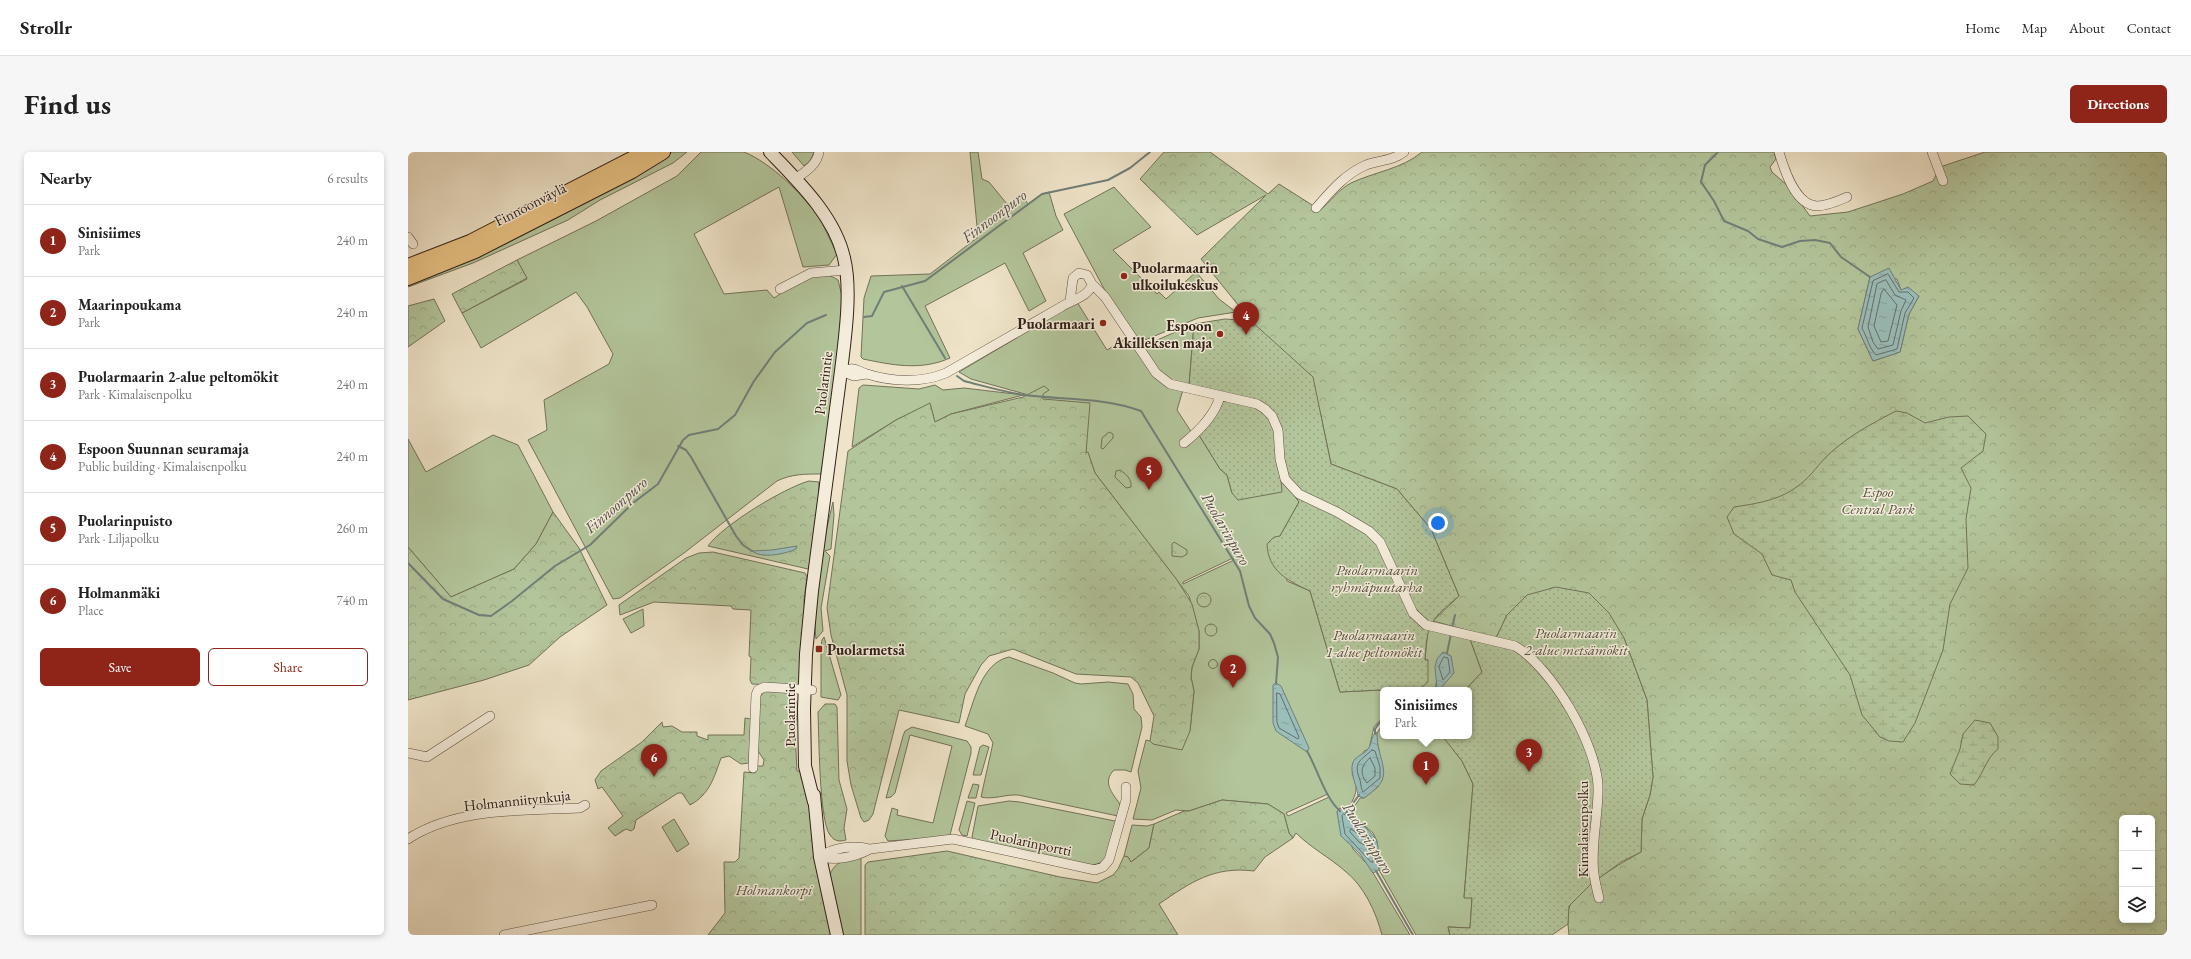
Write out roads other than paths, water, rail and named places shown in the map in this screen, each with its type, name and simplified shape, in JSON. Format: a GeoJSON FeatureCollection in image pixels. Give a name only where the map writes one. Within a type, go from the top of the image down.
{"type":"FeatureCollection","features":[{"type":"Feature","properties":{"kind":"main road","name":"Finnoonväylä"},"geometry":{"type":"LineString","coordinates":[[408,266],[470,242],[645,152]]}},
{"type":"Feature","properties":{"kind":"main road","name":"Finnoonväylä"},"geometry":{"type":"LineString","coordinates":[[408,278],[489,245],[632,171],[663,152]]}},
{"type":"Feature","properties":{"kind":"main road","name":"Puolarintie"},"geometry":{"type":"LineString","coordinates":[[762,152],[781,163]]}},
{"type":"Feature","properties":{"kind":"main road","name":"Puolarintie"},"geometry":{"type":"LineString","coordinates":[[770,152],[795,179],[823,214],[837,238],[846,270],[845,334],[812,585],[809,626],[806,766],[814,802],[820,857],[837,935]]}},
{"type":"Feature","properties":{"kind":"street"},"geometry":{"type":"LineString","coordinates":[[795,179],[812,166],[818,158],[819,152]]}},
{"type":"Feature","properties":{"kind":"street"},"geometry":{"type":"LineString","coordinates":[[1316,208],[1334,188],[1351,174],[1375,162],[1394,159],[1404,152]]}},
{"type":"Feature","properties":{"kind":"street"},"geometry":{"type":"LineString","coordinates":[[1779,152],[1782,164],[1795,188],[1806,203],[1816,206],[1828,204],[1847,197]]}},
{"type":"Feature","properties":{"kind":"street"},"geometry":{"type":"LineString","coordinates":[[1932,152],[1943,181]]}},
{"type":"Feature","properties":{"kind":"street"},"geometry":{"type":"LineString","coordinates":[[780,290],[810,273],[846,270]]}},
{"type":"Feature","properties":{"kind":"street"},"geometry":{"type":"LineString","coordinates":[[841,371],[849,376],[859,377],[866,374],[911,381],[941,375],[1070,301],[1088,293],[1092,284],[1087,275],[1076,275],[1071,281],[1070,301]]}},
{"type":"Feature","properties":{"kind":"street","name":"Kimalaisenpolku"},"geometry":{"type":"LineString","coordinates":[[1092,284],[1105,297],[1156,373],[1170,384],[1257,404],[1272,416],[1278,430],[1282,471],[1285,479],[1294,490],[1369,532],[1380,542],[1413,613],[1426,625],[1514,646],[1525,652],[1540,667],[1554,685],[1582,731],[1594,761],[1598,785],[1593,873],[1599,898]]}},
{"type":"Feature","properties":{"kind":"street"},"geometry":{"type":"LineString","coordinates":[[1184,443],[1197,433],[1211,414],[1220,396]]}},
{"type":"Feature","properties":{"kind":"street"},"geometry":{"type":"LineString","coordinates":[[753,768],[756,695],[758,690],[765,687],[808,690]]}},
{"type":"Feature","properties":{"kind":"street"},"geometry":{"type":"LineString","coordinates":[[408,753],[427,757],[490,716]]}},
{"type":"Feature","properties":{"kind":"street","name":"Puolarinportti"},"geometry":{"type":"LineString","coordinates":[[820,857],[830,860],[860,854],[870,849],[952,839],[1095,870],[1103,867],[1109,860],[1126,800],[1126,788]]}},
{"type":"Feature","properties":{"kind":"street","name":"Holmanniitynkuja"},"geometry":{"type":"LineString","coordinates":[[408,839],[420,831],[434,826],[480,814],[580,808],[585,805]]}},
{"type":"Feature","properties":{"kind":"street"},"geometry":{"type":"LineString","coordinates":[[504,935],[652,905]]}},
{"type":"Feature","properties":{"kind":"water"},"geometry":{"type":"Polygon","coordinates":[[[1889,268],[1901,290],[1908,287],[1919,296],[1909,314],[1900,352],[1873,361],[1858,329],[1870,277],[1889,268]]]}},
{"type":"Feature","properties":{"kind":"water"},"geometry":{"type":"Polygon","coordinates":[[[797,546],[796,549],[791,551],[774,555],[762,555],[752,551],[772,550],[797,546]]]}},
{"type":"Feature","properties":{"kind":"water"},"geometry":{"type":"Polygon","coordinates":[[[1443,652],[1451,656],[1454,673],[1442,687],[1437,687],[1435,667],[1437,659],[1443,652]]]}},
{"type":"Feature","properties":{"kind":"water"},"geometry":{"type":"Polygon","coordinates":[[[1276,683],[1281,686],[1309,748],[1307,752],[1276,731],[1273,723],[1273,685],[1276,683]]]}},
{"type":"Feature","properties":{"kind":"water"},"geometry":{"type":"Polygon","coordinates":[[[1376,732],[1384,772],[1381,782],[1364,798],[1358,796],[1352,767],[1355,759],[1368,749],[1376,732]]]}},
{"type":"Feature","properties":{"kind":"water"},"geometry":{"type":"Polygon","coordinates":[[[1340,808],[1361,823],[1375,838],[1378,845],[1379,870],[1373,873],[1360,854],[1341,836],[1337,812],[1340,808]]]}},
{"type":"Feature","properties":{"kind":"waterway","name":"Finnoonpuro"},"geometry":{"type":"LineString","coordinates":[[864,317],[872,316],[884,292],[925,281],[1042,194],[1108,180],[1130,168],[1150,152]]}},
{"type":"Feature","properties":{"kind":"waterway"},"geometry":{"type":"LineString","coordinates":[[1718,152],[1705,165],[1701,182],[1714,201],[1724,221],[1748,231],[1758,239],[1782,247],[1800,241],[1815,240],[1830,243],[1841,257],[1870,277]]}},
{"type":"Feature","properties":{"kind":"waterway","name":"Puolarinpuro"},"geometry":{"type":"LineString","coordinates":[[902,286],[945,358]]}},
{"type":"Feature","properties":{"kind":"waterway","name":"Finnoonpuro"},"geometry":{"type":"LineString","coordinates":[[408,563],[443,599],[479,615],[491,616],[555,566],[590,545],[633,503],[658,484],[683,440],[689,435],[718,429],[735,415],[754,381],[775,352],[807,323],[826,315]]}},
{"type":"Feature","properties":{"kind":"waterway","name":"Puolarinpuro"},"geometry":{"type":"LineString","coordinates":[[957,376],[964,381],[1016,394],[1113,403],[1141,411],[1240,571],[1249,606],[1255,618],[1270,634],[1274,643],[1278,657],[1276,684]]}},
{"type":"Feature","properties":{"kind":"waterway"},"geometry":{"type":"LineString","coordinates":[[678,446],[686,450],[691,457],[736,536],[743,545],[752,551]]}},
{"type":"Feature","properties":{"kind":"waterway"},"geometry":{"type":"LineString","coordinates":[[1452,628],[1455,615]]}},
{"type":"Feature","properties":{"kind":"waterway"},"geometry":{"type":"LineString","coordinates":[[1447,653],[1451,634]]}},
{"type":"Feature","properties":{"kind":"waterway"},"geometry":{"type":"LineString","coordinates":[[1375,734],[1375,729],[1380,722]]}},
{"type":"Feature","properties":{"kind":"waterway","name":"Puolarinpuro"},"geometry":{"type":"LineString","coordinates":[[1307,751],[1330,799],[1340,811]]}},
{"type":"Feature","properties":{"kind":"waterway"},"geometry":{"type":"LineString","coordinates":[[1346,813],[1359,795]]}},
{"type":"Feature","properties":{"kind":"waterway","name":"Puolarinpuro"},"geometry":{"type":"LineString","coordinates":[[1376,871],[1413,935]]}},
{"type":"Feature","properties":{"kind":"place","name":"Puolarmaarin ulkoilukeskus"},"geometry":{"type":"Point","coordinates":[1124,276]}},
{"type":"Feature","properties":{"kind":"place","name":"Puolarmaari"},"geometry":{"type":"Point","coordinates":[1103,323]}},
{"type":"Feature","properties":{"kind":"place","name":"Espoon Akilleksen maja"},"geometry":{"type":"Point","coordinates":[1220,334]}},
{"type":"Feature","properties":{"kind":"place","name":"Espoon Suunnan seuramaja"},"geometry":{"type":"Point","coordinates":[1246,335]}},
{"type":"Feature","properties":{"kind":"place","name":"Puolarinpuisto"},"geometry":{"type":"Point","coordinates":[1149,490]}},
{"type":"Feature","properties":{"kind":"place","name":"Puolarmetsä"},"geometry":{"type":"Point","coordinates":[819,649]}},
{"type":"Feature","properties":{"kind":"place","name":"Maarinpoukama"},"geometry":{"type":"Point","coordinates":[1233,688]}},
{"type":"Feature","properties":{"kind":"place","name":"Puolarmaarin 2-alue peltomökit"},"geometry":{"type":"Point","coordinates":[1529,772]}},
{"type":"Feature","properties":{"kind":"place","name":"Holmanmäki"},"geometry":{"type":"Point","coordinates":[654,777]}},
{"type":"Feature","properties":{"kind":"place","name":"Sinisiimes"},"geometry":{"type":"Point","coordinates":[1426,785]}},
{"type":"Feature","properties":{"kind":"park label","name":"Espoo Central Park"},"geometry":{"type":"Point","coordinates":[1878,500]}},
{"type":"Feature","properties":{"kind":"park label","name":"Puolarmaarin ryhmäpuutarha"},"geometry":{"type":"Point","coordinates":[1377,578]}},
{"type":"Feature","properties":{"kind":"park label","name":"Puolarmaarin 2-alue metsämökit"},"geometry":{"type":"Point","coordinates":[1576,640]}},
{"type":"Feature","properties":{"kind":"park label","name":"Puolarmaarin 1-alue peltomökit"},"geometry":{"type":"Point","coordinates":[1374,642]}},
{"type":"Feature","properties":{"kind":"park label","name":"Holmankorpi"},"geometry":{"type":"Point","coordinates":[774,889]}}]}
